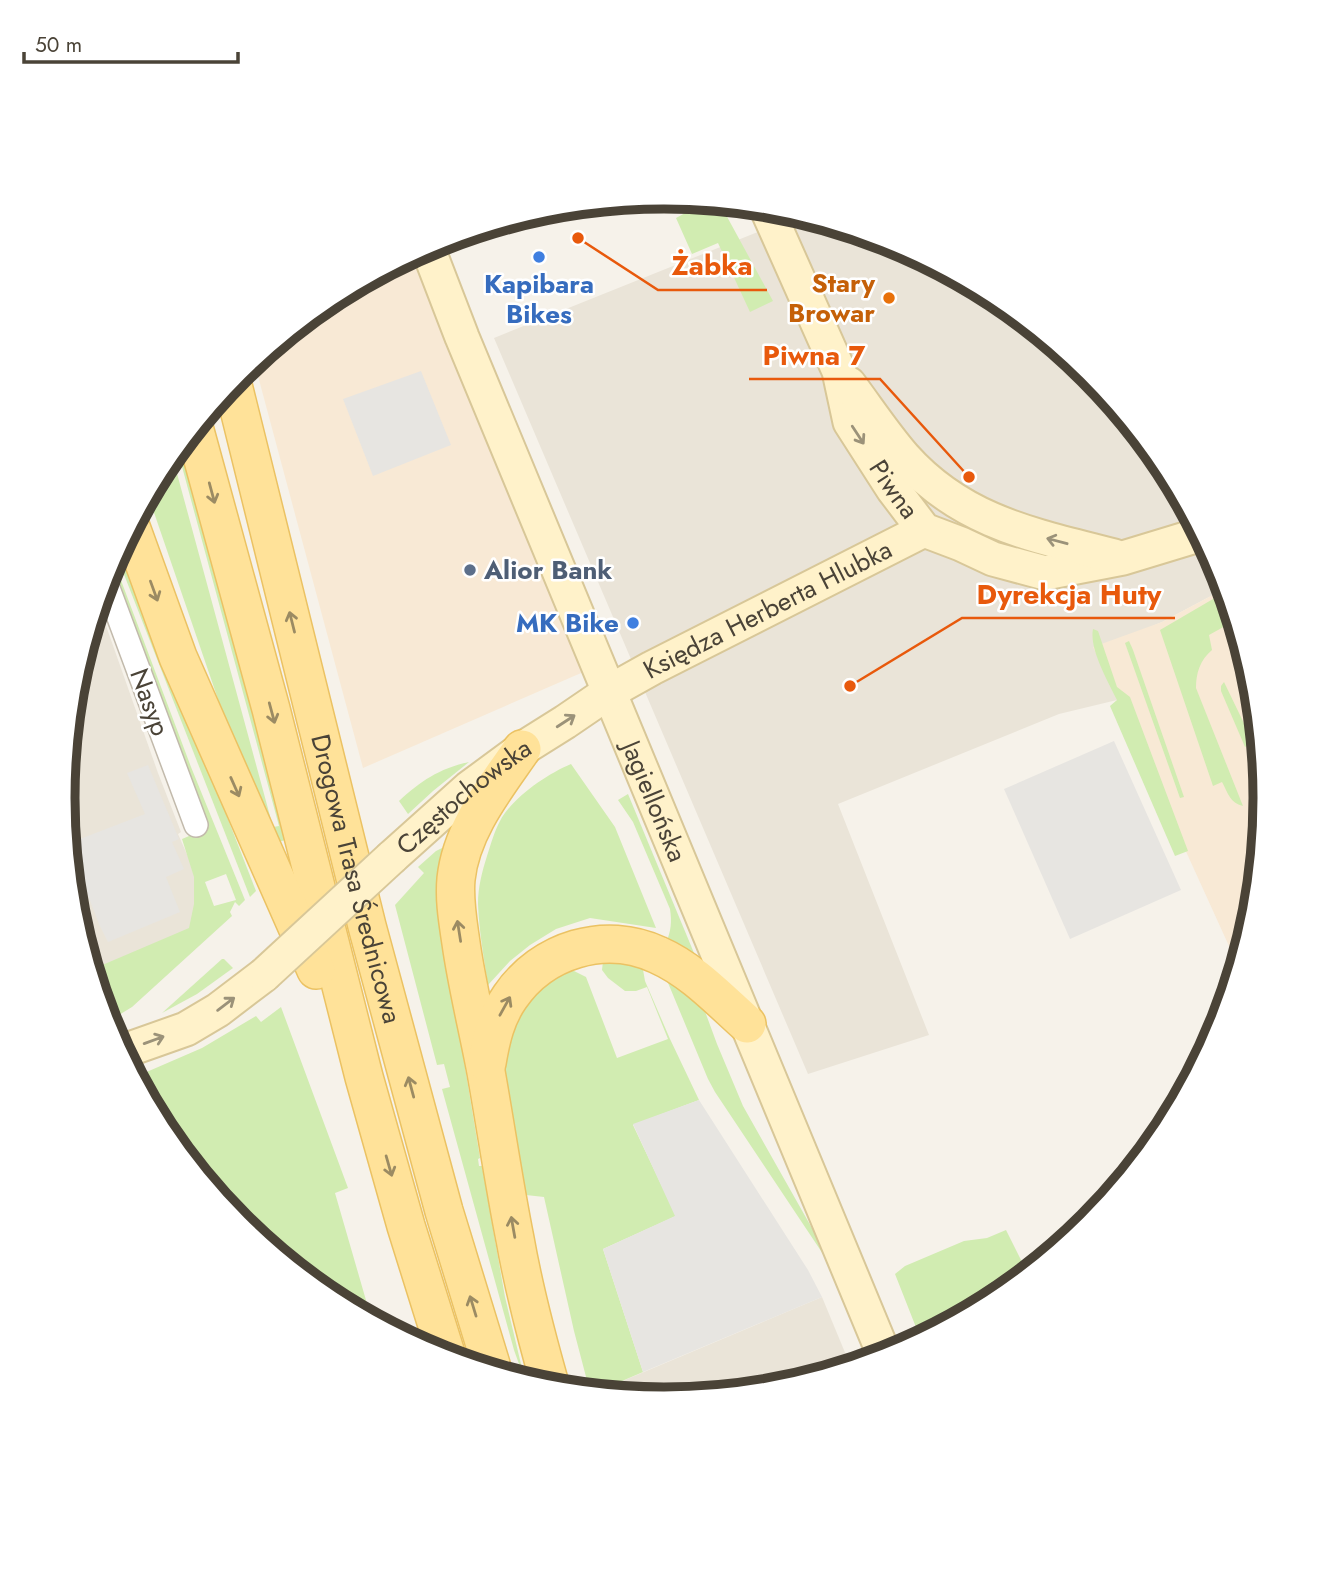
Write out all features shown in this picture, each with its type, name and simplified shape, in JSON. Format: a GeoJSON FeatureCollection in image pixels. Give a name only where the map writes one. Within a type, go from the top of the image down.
{"type":"FeatureCollection","features":[{"type":"Feature","properties":{"kind":"main road"},"geometry":{"type":"LineString","coordinates":[[755,216],[797,279]]}},
{"type":"Feature","properties":{"kind":"main road","name":"Piwna"},"geometry":{"type":"LineString","coordinates":[[771,219],[839,371],[850,422],[893,489],[924,530],[993,559],[1045,573],[1123,558],[1193,537]]}},
{"type":"Feature","properties":{"kind":"main road","name":"Jagiellońska"},"geometry":{"type":"LineString","coordinates":[[431,258],[880,1346]]}},
{"type":"Feature","properties":{"kind":"main road","name":"Piwna"},"geometry":{"type":"LineString","coordinates":[[839,371],[904,457],[933,484],[966,508],[1006,527],[1123,558]]}},
{"type":"Feature","properties":{"kind":"main road","name":"Drogowa Trasa Średnicowa"},"geometry":{"type":"LineString","coordinates":[[235,394],[367,926],[444,1211],[490,1360]]}},
{"type":"Feature","properties":{"kind":"main road","name":"Drogowa Trasa Średnicowa"},"geometry":{"type":"LineString","coordinates":[[197,439],[271,709],[364,1077],[443,1343]]}},
{"type":"Feature","properties":{"kind":"main road","name":"Księdza Herberta Hlubka"},"geometry":{"type":"LineString","coordinates":[[609,692],[676,655],[924,530]]}},
{"type":"Feature","properties":{"kind":"main road"},"geometry":{"type":"LineString","coordinates":[[135,539],[178,657],[364,1077]]}},
{"type":"Feature","properties":{"kind":"main road","name":"Częstochowska"},"geometry":{"type":"LineString","coordinates":[[131,1048],[186,1028],[218,1010],[264,975],[469,788],[522,749],[609,692]]}},
{"type":"Feature","properties":{"kind":"main road"},"geometry":{"type":"LineString","coordinates":[[522,749],[473,825],[456,879],[456,913],[515,1241],[548,1375]]}},
{"type":"Feature","properties":{"kind":"main road"},"geometry":{"type":"LineString","coordinates":[[486,1070],[493,1029],[509,998],[529,975],[546,961],[565,952],[603,944],[630,946],[675,963],[747,1024]]}},
{"type":"Feature","properties":{"kind":"street","name":"Nasyp"},"geometry":{"type":"LineString","coordinates":[[111,597],[196,825]]}},
{"type":"Feature","properties":{"kind":"shaded area"},"geometry":{"type":"Polygon","coordinates":[[[784,221],[817,229],[854,240],[925,270],[992,308],[1023,331],[1053,355],[1108,409],[1132,439],[1175,503],[1193,537],[1216,593],[1143,630],[1117,700],[1059,714],[838,804],[929,1035],[808,1074],[494,338],[784,221]]]}},
{"type":"Feature","properties":{"kind":"shaded area"},"geometry":{"type":"Polygon","coordinates":[[[419,263],[588,670],[363,768],[257,373],[337,308],[419,263]]]}},
{"type":"Feature","properties":{"kind":"shaded area"},"geometry":{"type":"Polygon","coordinates":[[[421,371],[451,445],[373,476],[343,399],[421,371]]]}},
{"type":"Feature","properties":{"kind":"shaded area"},"geometry":{"type":"Polygon","coordinates":[[[1216,593],[1234,645],[1249,721],[1254,798],[1249,875],[1233,954],[1093,647],[1162,622],[1216,593]]]}},
{"type":"Feature","properties":{"kind":"shaded area"},"geometry":{"type":"Polygon","coordinates":[[[104,619],[181,832],[178,834],[208,902],[199,937],[115,1006],[116,1012],[95,951],[87,913],[80,875],[75,798],[80,721],[95,645],[104,619]]]}},
{"type":"Feature","properties":{"kind":"shaded area"},"geometry":{"type":"Polygon","coordinates":[[[1114,741],[1181,890],[1070,939],[1004,789],[1114,741]]]}},
{"type":"Feature","properties":{"kind":"shaded area"},"geometry":{"type":"Polygon","coordinates":[[[148,765],[179,839],[172,842],[184,869],[166,877],[180,912],[108,942],[80,874],[84,870],[78,855],[77,840],[145,814],[127,773],[148,765]]]}},
{"type":"Feature","properties":{"kind":"shaded area"},"geometry":{"type":"Polygon","coordinates":[[[699,1100],[808,1270],[822,1297],[643,1372],[603,1249],[675,1216],[633,1124],[699,1100]]]}},
{"type":"Feature","properties":{"kind":"shaded area"},"geometry":{"type":"Polygon","coordinates":[[[822,1297],[847,1358],[779,1376],[741,1382],[664,1387],[614,1385],[822,1297]]]}},
{"type":"Feature","properties":{"kind":"green space"},"geometry":{"type":"Polygon","coordinates":[[[686,210],[725,212],[773,301],[750,312],[718,243],[692,254],[676,218],[687,212],[686,210]]]}},
{"type":"Feature","properties":{"kind":"green space"},"geometry":{"type":"Polygon","coordinates":[[[186,455],[289,839],[268,845],[152,507],[176,470],[273,827],[279,826],[181,462],[186,455]]]}},
{"type":"Feature","properties":{"kind":"green space"},"geometry":{"type":"Polygon","coordinates":[[[126,559],[256,891],[250,897],[122,569],[126,559]]]}},
{"type":"Feature","properties":{"kind":"green space"},"geometry":{"type":"Polygon","coordinates":[[[119,575],[191,767],[245,900],[239,906],[235,902],[230,912],[232,916],[132,1007],[117,1016],[100,966],[189,928],[194,904],[194,877],[182,839],[208,828],[117,581],[119,575]],[[226,874],[205,882],[214,906],[236,900],[226,874]]]}},
{"type":"Feature","properties":{"kind":"green space"},"geometry":{"type":"Polygon","coordinates":[[[1217,596],[1227,625],[1209,635],[1212,650],[1200,667],[1196,688],[1243,806],[1232,800],[1222,782],[1213,786],[1160,630],[1217,596]]]}},
{"type":"Feature","properties":{"kind":"green space"},"geometry":{"type":"Polygon","coordinates":[[[1093,629],[1098,631],[1117,687],[1130,697],[1188,851],[1175,856],[1110,706],[1117,700],[1096,655],[1093,629]]]}},
{"type":"Feature","properties":{"kind":"green space"},"geometry":{"type":"Polygon","coordinates":[[[1129,641],[1184,797],[1180,798],[1125,643],[1129,641]]]}},
{"type":"Feature","properties":{"kind":"green space"},"geometry":{"type":"Polygon","coordinates":[[[1224,682],[1250,736],[1251,743],[1245,747],[1221,691],[1224,682]]]}},
{"type":"Feature","properties":{"kind":"green space"},"geometry":{"type":"Polygon","coordinates":[[[469,762],[408,814],[399,801],[407,794],[439,772],[469,762]]]}},
{"type":"Feature","properties":{"kind":"green space"},"geometry":{"type":"Polygon","coordinates":[[[571,764],[615,827],[656,928],[590,918],[556,929],[510,961],[488,985],[478,898],[494,834],[506,812],[521,795],[541,780],[571,764]]]}},
{"type":"Feature","properties":{"kind":"green space"},"geometry":{"type":"Polygon","coordinates":[[[628,794],[694,955],[666,943],[671,926],[670,909],[633,822],[618,800],[628,794]]]}},
{"type":"Feature","properties":{"kind":"green space"},"geometry":{"type":"Polygon","coordinates":[[[442,848],[445,850],[439,909],[480,1158],[479,1166],[482,1166],[505,1297],[522,1369],[514,1350],[442,1089],[450,1087],[444,1064],[437,1065],[395,905],[424,873],[418,867],[442,848]]]}},
{"type":"Feature","properties":{"kind":"green space"},"geometry":{"type":"Polygon","coordinates":[[[222,959],[233,968],[197,994],[162,1013],[222,959]]]}},
{"type":"Feature","properties":{"kind":"green space"},"geometry":{"type":"Polygon","coordinates":[[[603,961],[642,964],[645,981],[699,1100],[633,1125],[676,1216],[603,1249],[643,1372],[613,1385],[587,1382],[544,1197],[526,1195],[502,1065],[504,1043],[535,987],[570,969],[586,977],[617,1058],[668,1039],[647,987],[625,991],[602,970],[603,961]]]}},
{"type":"Feature","properties":{"kind":"green space"},"geometry":{"type":"Polygon","coordinates":[[[666,978],[703,1006],[743,1106],[826,1253],[823,1254],[715,1092],[666,978]]]}},
{"type":"Feature","properties":{"kind":"green space"},"geometry":{"type":"Polygon","coordinates":[[[281,1007],[348,1188],[335,1193],[368,1307],[337,1288],[276,1241],[221,1187],[175,1125],[144,1073],[202,1048],[256,1016],[261,1022],[281,1007]]]}},
{"type":"Feature","properties":{"kind":"green space"},"geometry":{"type":"Polygon","coordinates":[[[1006,1230],[1023,1265],[992,1288],[917,1330],[895,1274],[905,1266],[964,1241],[987,1238],[1006,1230]]]}},
{"type":"Feature","properties":{"kind":"place","name":"Żabka"},"geometry":{"type":"Point","coordinates":[578,238]}},
{"type":"Feature","properties":{"kind":"place","name":"Kapibara Bikes"},"geometry":{"type":"Point","coordinates":[539,257]}},
{"type":"Feature","properties":{"kind":"place","name":"Stary Browar"},"geometry":{"type":"Point","coordinates":[889,298]}},
{"type":"Feature","properties":{"kind":"place","name":"Piwna 7"},"geometry":{"type":"Point","coordinates":[969,477]}},
{"type":"Feature","properties":{"kind":"place","name":"Alior Bank"},"geometry":{"type":"Point","coordinates":[470,570]}},
{"type":"Feature","properties":{"kind":"place","name":"MK Bike"},"geometry":{"type":"Point","coordinates":[633,623]}},
{"type":"Feature","properties":{"kind":"place","name":"Dyrekcja Huty"},"geometry":{"type":"Point","coordinates":[850,686]}}]}
